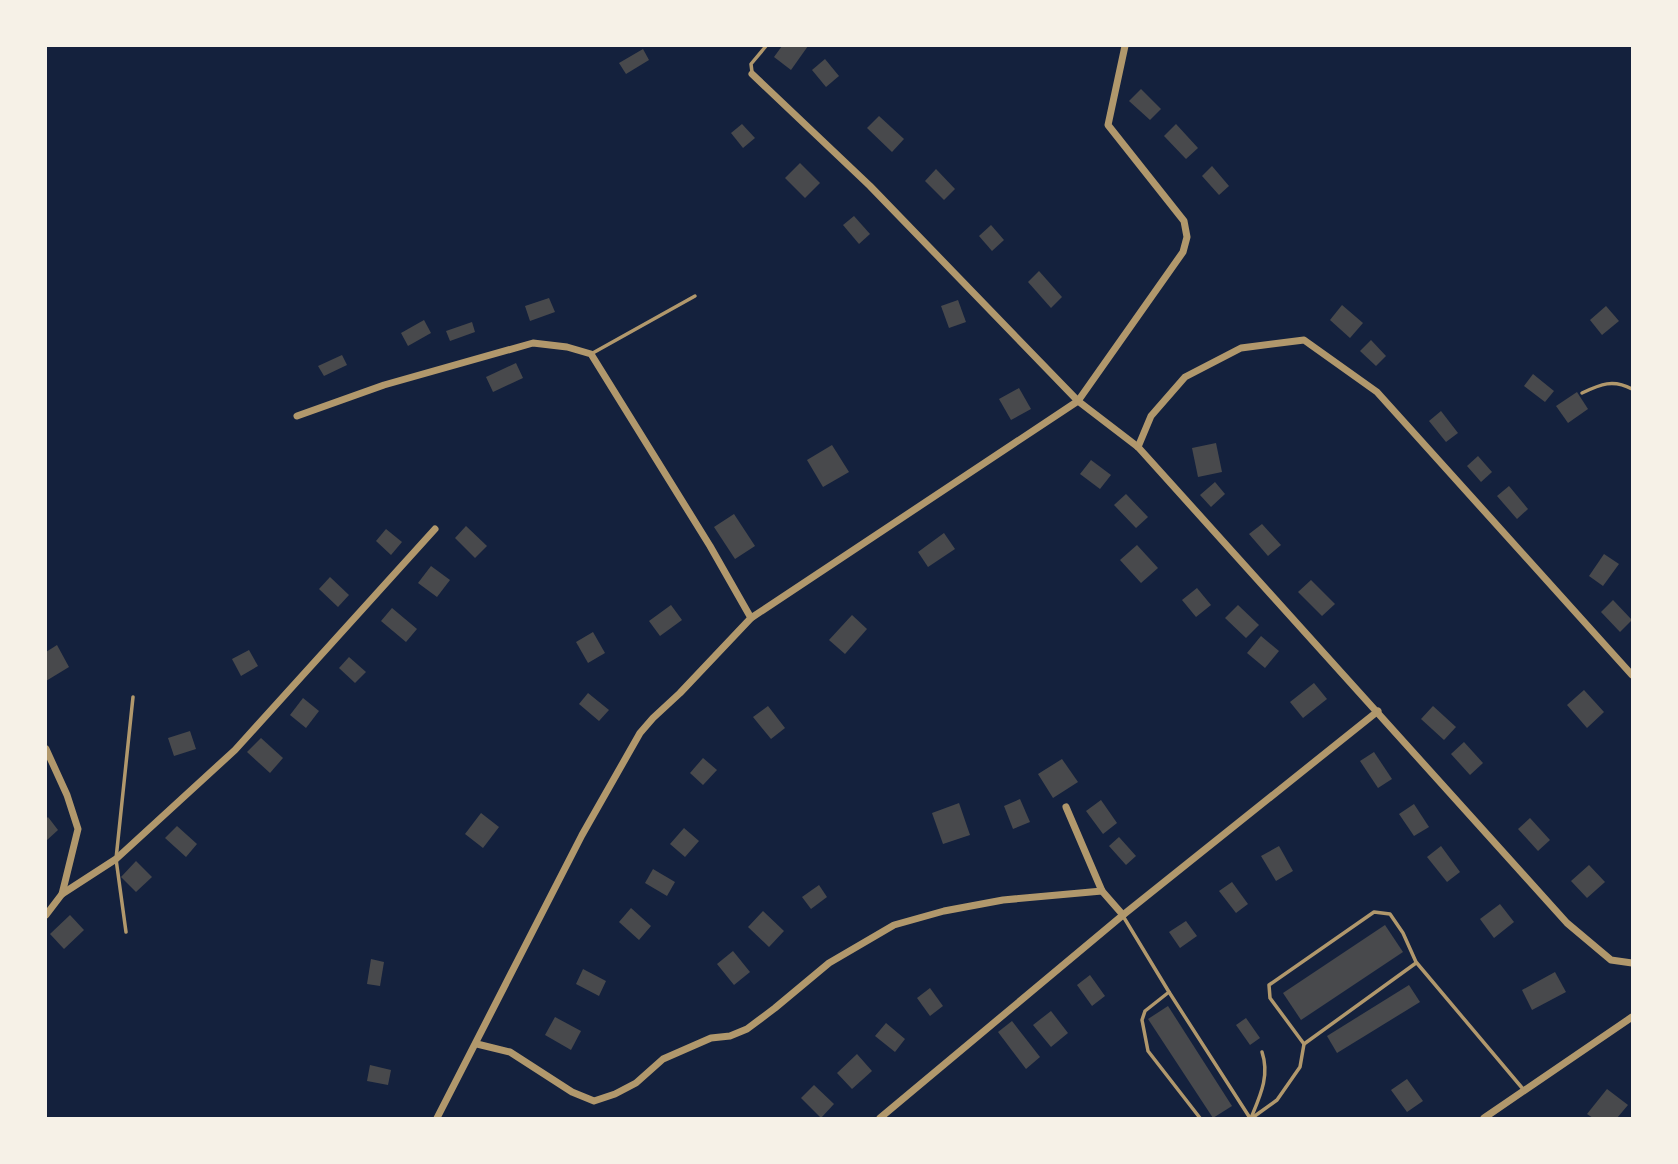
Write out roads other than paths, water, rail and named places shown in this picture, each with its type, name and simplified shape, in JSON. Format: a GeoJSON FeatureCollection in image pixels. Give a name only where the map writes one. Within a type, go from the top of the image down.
{"type":"FeatureCollection","features":[{"type":"Feature","properties":{"kind":"street"},"geometry":{"type":"LineString","coordinates":[[438,1118],[582,835],[640,733],[751,618],[1078,401],[1183,252],[1187,237],[1184,221],[1108,125],[1125,46]]}},
{"type":"Feature","properties":{"kind":"street"},"geometry":{"type":"LineString","coordinates":[[752,74],[870,186],[1078,401],[1138,447],[1567,923],[1611,960],[1633,963]]}},
{"type":"Feature","properties":{"kind":"street"},"geometry":{"type":"LineString","coordinates":[[1138,447],[1151,416],[1185,377],[1241,348],[1304,340],[1377,392],[1633,675]]}},
{"type":"Feature","properties":{"kind":"street"},"geometry":{"type":"LineString","coordinates":[[297,416],[384,385],[533,343],[567,347],[591,354],[710,546],[751,618]]}},
{"type":"Feature","properties":{"kind":"street"},"geometry":{"type":"LineString","coordinates":[[46,915],[62,894],[116,859],[235,750],[435,529]]}},
{"type":"Feature","properties":{"kind":"street"},"geometry":{"type":"LineString","coordinates":[[880,1118],[1123,915],[1378,711]]}},
{"type":"Feature","properties":{"kind":"street"},"geometry":{"type":"LineString","coordinates":[[46,749],[67,794],[78,829],[62,894]]}},
{"type":"Feature","properties":{"kind":"street"},"geometry":{"type":"LineString","coordinates":[[1066,807],[1101,891],[1123,915]]}},
{"type":"Feature","properties":{"kind":"street"},"geometry":{"type":"LineString","coordinates":[[477,1044],[510,1052],[572,1092],[594,1101],[636,1083],[663,1059],[711,1038],[730,1036],[747,1028],[775,1009],[829,963],[894,925],[944,911],[1003,900],[1101,891]]}},
{"type":"Feature","properties":{"kind":"street"},"geometry":{"type":"LineString","coordinates":[[1484,1118],[1633,1017]]}},
{"type":"Feature","properties":{"kind":"lane"},"geometry":{"type":"LineString","coordinates":[[752,74],[751,64],[766,46]]}},
{"type":"Feature","properties":{"kind":"lane"},"geometry":{"type":"LineString","coordinates":[[591,354],[695,296]]}},
{"type":"Feature","properties":{"kind":"lane"},"geometry":{"type":"LineString","coordinates":[[1582,393],[1604,382],[1620,383],[1633,389]]}},
{"type":"Feature","properties":{"kind":"lane"},"geometry":{"type":"LineString","coordinates":[[126,932],[116,859],[133,697]]}},
{"type":"Feature","properties":{"kind":"lane"},"geometry":{"type":"LineString","coordinates":[[1304,1044],[1270,998],[1268,989],[1272,982],[1374,912],[1390,914],[1403,933],[1416,962],[1524,1091]]}},
{"type":"Feature","properties":{"kind":"lane"},"geometry":{"type":"LineString","coordinates":[[1123,915],[1169,992],[1251,1118]]}},
{"type":"Feature","properties":{"kind":"lane"},"geometry":{"type":"LineString","coordinates":[[1251,1118],[1277,1100],[1300,1067],[1304,1044],[1416,962]]}},
{"type":"Feature","properties":{"kind":"lane"},"geometry":{"type":"LineString","coordinates":[[1169,992],[1145,1011],[1142,1020],[1148,1051],[1200,1118]]}},
{"type":"Feature","properties":{"kind":"lane"},"geometry":{"type":"LineString","coordinates":[[1251,1118],[1265,1079],[1262,1052]]}}]}
